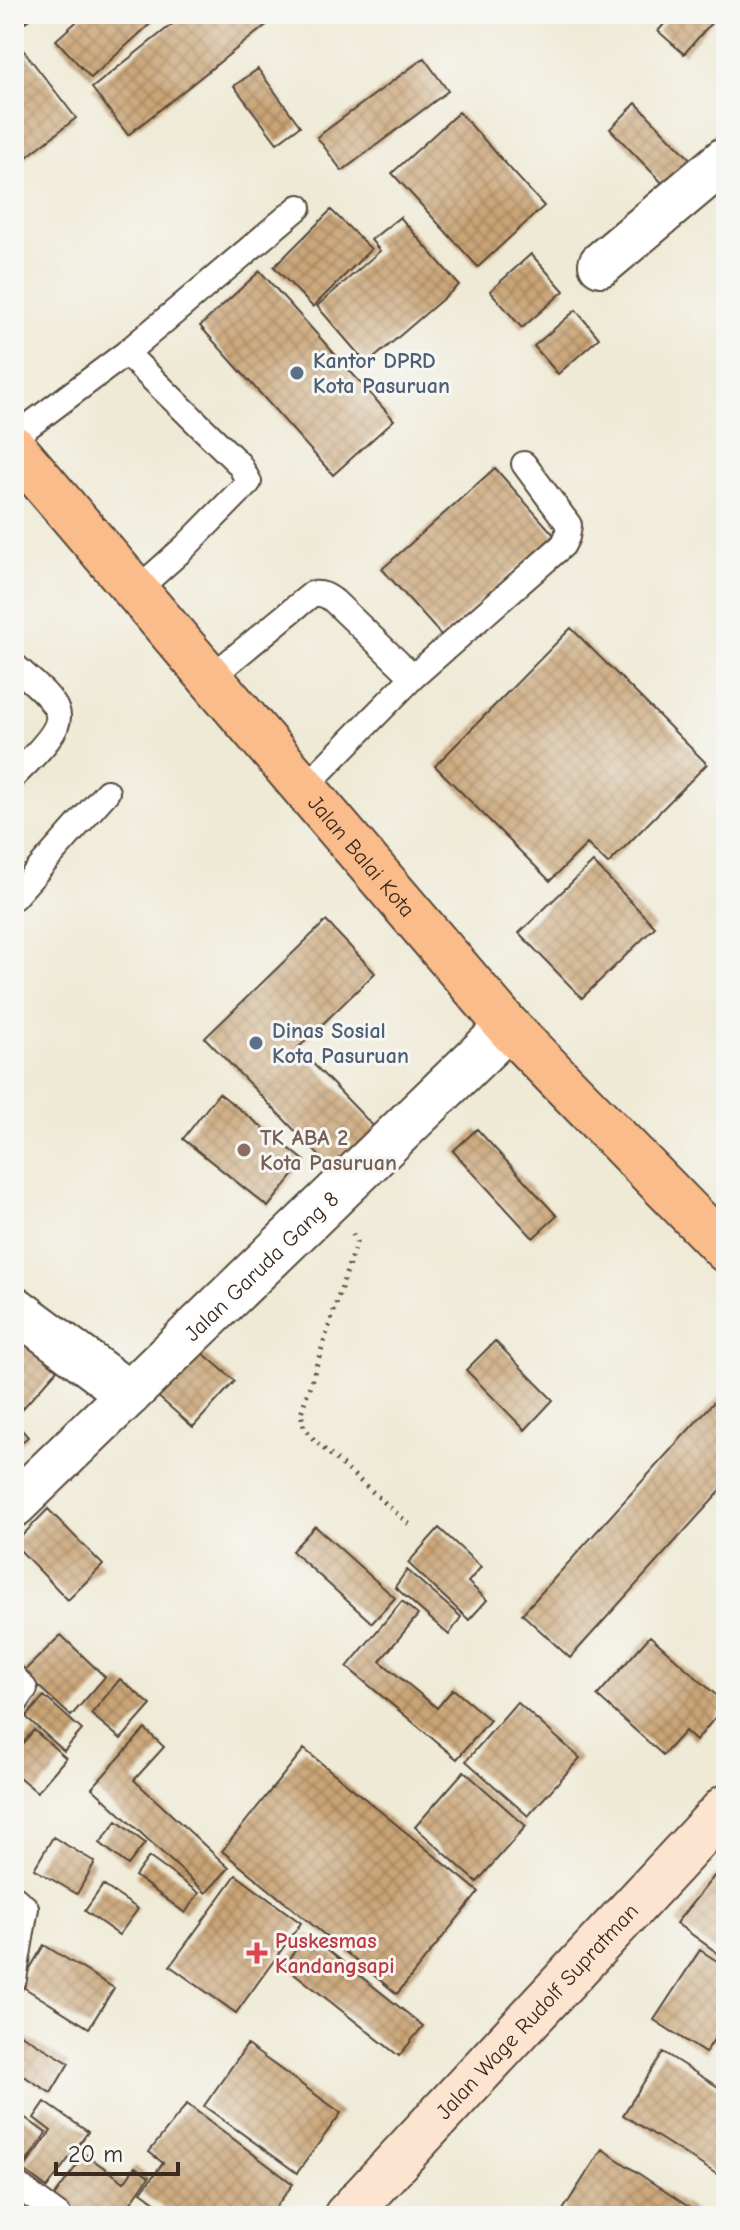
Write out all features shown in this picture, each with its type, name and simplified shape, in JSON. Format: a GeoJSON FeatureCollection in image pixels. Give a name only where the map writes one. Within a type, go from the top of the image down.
{"type":"FeatureCollection","features":[{"type":"Feature","properties":{"kind":"highway","name":"Jalan Balai Kota"},"geometry":{"type":"LineString","coordinates":[[14,448],[508,1027],[726,1250]]}},
{"type":"Feature","properties":{"kind":"main road","name":"Jalan Wage Rudolf Supratman"},"geometry":{"type":"LineString","coordinates":[[346,2216],[726,1807]]}},
{"type":"Feature","properties":{"kind":"street"},"geometry":{"type":"LineString","coordinates":[[601,264],[726,159]]}},
{"type":"Feature","properties":{"kind":"street","name":"Jalan Garuda Gang 8"},"geometry":{"type":"LineString","coordinates":[[14,1505],[508,1027]]}},
{"type":"Feature","properties":{"kind":"street"},"geometry":{"type":"LineString","coordinates":[[14,1308],[129,1394]]}},
{"type":"Feature","properties":{"kind":"lane"},"geometry":{"type":"LineString","coordinates":[[14,437],[126,353],[299,207]]}},
{"type":"Feature","properties":{"kind":"lane"},"geometry":{"type":"LineString","coordinates":[[126,353],[239,464],[249,482],[137,590]]}},
{"type":"Feature","properties":{"kind":"lane"},"geometry":{"type":"LineString","coordinates":[[304,788],[413,677],[563,545],[569,525],[524,464]]}},
{"type":"Feature","properties":{"kind":"lane"},"geometry":{"type":"LineString","coordinates":[[211,677],[312,594],[318,593],[334,601],[413,677]]}},
{"type":"Feature","properties":{"kind":"lane"},"geometry":{"type":"LineString","coordinates":[[14,665],[52,703],[59,718],[47,740],[14,776]]}},
{"type":"Feature","properties":{"kind":"lane"},"geometry":{"type":"LineString","coordinates":[[14,897],[107,792]]}},
{"type":"Feature","properties":{"kind":"lane"},"geometry":{"type":"LineString","coordinates":[[14,1677],[25,1689],[14,1705]]}},
{"type":"Feature","properties":{"kind":"lane"},"geometry":{"type":"LineString","coordinates":[[14,1898],[26,1908],[14,1979]]}},
{"type":"Feature","properties":{"kind":"lane"},"geometry":{"type":"LineString","coordinates":[[14,2183],[59,2216]]}},
{"type":"Feature","properties":{"kind":"path"},"geometry":{"type":"LineString","coordinates":[[327,1202],[356,1242],[301,1413],[304,1427],[315,1441],[410,1525]]}},
{"type":"Feature","properties":{"kind":"building"},"geometry":{"type":"Polygon","coordinates":[[[14,14],[36,14],[14,30],[14,14]]]}},
{"type":"Feature","properties":{"kind":"building"},"geometry":{"type":"Polygon","coordinates":[[[85,14],[161,14],[91,78],[56,40],[85,14]]]}},
{"type":"Feature","properties":{"kind":"building"},"geometry":{"type":"Polygon","coordinates":[[[185,14],[280,14],[128,135],[92,88],[185,14]]]}},
{"type":"Feature","properties":{"kind":"building"},"geometry":{"type":"Polygon","coordinates":[[[673,14],[719,14],[684,54],[658,31],[673,14]]]}},
{"type":"Feature","properties":{"kind":"building"},"geometry":{"type":"Polygon","coordinates":[[[17,42],[76,118],[14,167],[14,44],[17,42]]]}},
{"type":"Feature","properties":{"kind":"building"},"geometry":{"type":"Polygon","coordinates":[[[424,58],[448,91],[342,171],[317,137],[424,58]]]}},
{"type":"Feature","properties":{"kind":"building"},"geometry":{"type":"Polygon","coordinates":[[[258,69],[300,126],[277,143],[234,86],[258,69]]]}},
{"type":"Feature","properties":{"kind":"building"},"geometry":{"type":"Polygon","coordinates":[[[636,103],[695,164],[669,190],[610,129],[636,103]]]}},
{"type":"Feature","properties":{"kind":"building"},"geometry":{"type":"Polygon","coordinates":[[[459,112],[544,206],[478,267],[392,173],[459,112]]]}},
{"type":"Feature","properties":{"kind":"building","name":"Kantor DPRD Kota Pasuruan"},"geometry":{"type":"Polygon","coordinates":[[[331,210],[371,249],[313,307],[274,267],[331,210]]]}},
{"type":"Feature","properties":{"kind":"building","name":"Kantor DPRD Kota Pasuruan"},"geometry":{"type":"Polygon","coordinates":[[[400,217],[459,285],[367,364],[317,306],[380,251],[371,240],[400,217]]]}},
{"type":"Feature","properties":{"kind":"building"},"geometry":{"type":"Polygon","coordinates":[[[531,254],[564,291],[522,328],[490,291],[531,254]]]}},
{"type":"Feature","properties":{"kind":"building","name":"Kantor DPRD Kota Pasuruan"},"geometry":{"type":"Polygon","coordinates":[[[260,271],[394,420],[333,475],[200,326],[260,271]]]}},
{"type":"Feature","properties":{"kind":"building"},"geometry":{"type":"Polygon","coordinates":[[[576,310],[599,338],[558,374],[534,346],[576,310]]]}},
{"type":"Feature","properties":{"kind":"building"},"geometry":{"type":"Polygon","coordinates":[[[495,468],[554,535],[442,636],[382,569],[495,468]]]}},
{"type":"Feature","properties":{"kind":"building"},"geometry":{"type":"Polygon","coordinates":[[[571,628],[707,764],[608,864],[587,844],[550,881],[435,766],[571,628]]]}},
{"type":"Feature","properties":{"kind":"building"},"geometry":{"type":"Polygon","coordinates":[[[593,862],[655,927],[582,998],[519,933],[593,862]]]}},
{"type":"Feature","properties":{"kind":"building","name":"Dinas Sosial Kota Pasuruan"},"geometry":{"type":"Polygon","coordinates":[[[326,921],[375,973],[298,1048],[379,1132],[336,1173],[205,1038],[326,921]]]}},
{"type":"Feature","properties":{"kind":"building","name":"TK ABA 2 Kota Pasuruan"},"geometry":{"type":"Polygon","coordinates":[[[219,1093],[305,1161],[268,1207],[183,1139],[219,1093]]]}},
{"type":"Feature","properties":{"kind":"building"},"geometry":{"type":"Polygon","coordinates":[[[477,1129],[557,1216],[533,1238],[453,1151],[477,1129]]]}},
{"type":"Feature","properties":{"kind":"building"},"geometry":{"type":"Polygon","coordinates":[[[18,1335],[57,1370],[17,1415],[14,1413],[14,1339],[18,1335]]]}},
{"type":"Feature","properties":{"kind":"building"},"geometry":{"type":"Polygon","coordinates":[[[495,1341],[553,1400],[525,1430],[466,1370],[495,1341]]]}},
{"type":"Feature","properties":{"kind":"building"},"geometry":{"type":"Polygon","coordinates":[[[197,1348],[235,1381],[193,1427],[155,1394],[197,1348]]]}},
{"type":"Feature","properties":{"kind":"building"},"geometry":{"type":"Polygon","coordinates":[[[723,1392],[726,1395],[726,1485],[570,1658],[522,1614],[723,1392]]]}},
{"type":"Feature","properties":{"kind":"building"},"geometry":{"type":"Polygon","coordinates":[[[14,1421],[28,1437],[14,1449],[14,1421]]]}},
{"type":"Feature","properties":{"kind":"building"},"geometry":{"type":"Polygon","coordinates":[[[48,1509],[103,1565],[68,1600],[14,1544],[48,1509]]]}},
{"type":"Feature","properties":{"kind":"building"},"geometry":{"type":"Polygon","coordinates":[[[315,1526],[395,1598],[372,1623],[292,1551],[315,1526]]]}},
{"type":"Feature","properties":{"kind":"building"},"geometry":{"type":"Polygon","coordinates":[[[439,1528],[481,1567],[468,1582],[487,1600],[469,1620],[408,1563],[439,1528]]]}},
{"type":"Feature","properties":{"kind":"building"},"geometry":{"type":"Polygon","coordinates":[[[407,1570],[461,1617],[449,1635],[395,1587],[407,1570]]]}},
{"type":"Feature","properties":{"kind":"building"},"geometry":{"type":"Polygon","coordinates":[[[402,1601],[418,1615],[380,1661],[437,1708],[453,1689],[490,1720],[457,1759],[347,1667],[402,1601]]]}},
{"type":"Feature","properties":{"kind":"building"},"geometry":{"type":"Polygon","coordinates":[[[61,1635],[105,1677],[71,1716],[23,1672],[61,1635]]]}},
{"type":"Feature","properties":{"kind":"building"},"geometry":{"type":"Polygon","coordinates":[[[650,1636],[726,1704],[696,1741],[685,1731],[663,1755],[597,1696],[650,1636]]]}},
{"type":"Feature","properties":{"kind":"building"},"geometry":{"type":"Polygon","coordinates":[[[120,1679],[151,1705],[121,1739],[91,1714],[120,1679]]]}},
{"type":"Feature","properties":{"kind":"building"},"geometry":{"type":"Polygon","coordinates":[[[44,1696],[82,1730],[64,1751],[26,1717],[44,1696]]]}},
{"type":"Feature","properties":{"kind":"building"},"geometry":{"type":"Polygon","coordinates":[[[517,1702],[580,1758],[528,1816],[466,1761],[517,1702]]]}},
{"type":"Feature","properties":{"kind":"building"},"geometry":{"type":"Polygon","coordinates":[[[145,1729],[164,1747],[134,1780],[229,1868],[206,1893],[92,1788],[145,1729]]]}},
{"type":"Feature","properties":{"kind":"building"},"geometry":{"type":"Polygon","coordinates":[[[34,1730],[66,1758],[37,1792],[14,1773],[14,1753],[34,1730]]]}},
{"type":"Feature","properties":{"kind":"building"},"geometry":{"type":"Polygon","coordinates":[[[304,1749],[479,1892],[397,1994],[222,1851],[304,1749]]]}},
{"type":"Feature","properties":{"kind":"building"},"geometry":{"type":"Polygon","coordinates":[[[464,1771],[526,1826],[477,1882],[415,1827],[464,1771]]]}},
{"type":"Feature","properties":{"kind":"building"},"geometry":{"type":"Polygon","coordinates":[[[117,1821],[145,1843],[128,1865],[100,1843],[117,1821]]]}},
{"type":"Feature","properties":{"kind":"building"},"geometry":{"type":"Polygon","coordinates":[[[53,1837],[95,1862],[77,1894],[34,1869],[53,1837]]]}},
{"type":"Feature","properties":{"kind":"building"},"geometry":{"type":"Polygon","coordinates":[[[149,1857],[199,1893],[185,1913],[135,1876],[149,1857]]]}},
{"type":"Feature","properties":{"kind":"building"},"geometry":{"type":"Polygon","coordinates":[[[236,1875],[301,1923],[236,2013],[170,1966],[236,1875]]]}},
{"type":"Feature","properties":{"kind":"building"},"geometry":{"type":"Polygon","coordinates":[[[715,1875],[726,1884],[726,1959],[676,1923],[715,1875]]]}},
{"type":"Feature","properties":{"kind":"building"},"geometry":{"type":"Polygon","coordinates":[[[103,1885],[138,1909],[119,1935],[85,1911],[103,1885]]]}},
{"type":"Feature","properties":{"kind":"building"},"geometry":{"type":"Polygon","coordinates":[[[308,1934],[423,2026],[399,2056],[284,1965],[308,1934]]]}},
{"type":"Feature","properties":{"kind":"building"},"geometry":{"type":"Polygon","coordinates":[[[44,1945],[114,1988],[89,2028],[20,1985],[44,1945]]]}},
{"type":"Feature","properties":{"kind":"building"},"geometry":{"type":"Polygon","coordinates":[[[700,1950],[726,1967],[726,2021],[705,2053],[654,2020],[700,1950]]]}},
{"type":"Feature","properties":{"kind":"building"},"geometry":{"type":"Polygon","coordinates":[[[14,2030],[69,2063],[51,2093],[14,2070],[14,2030]]]}},
{"type":"Feature","properties":{"kind":"building"},"geometry":{"type":"Polygon","coordinates":[[[247,2045],[341,2113],[297,2173],[204,2106],[247,2045]]]}},
{"type":"Feature","properties":{"kind":"building"},"geometry":{"type":"Polygon","coordinates":[[[663,2052],[726,2092],[726,2180],[623,2115],[663,2052]]]}},
{"type":"Feature","properties":{"kind":"building"},"geometry":{"type":"Polygon","coordinates":[[[45,2102],[88,2132],[47,2188],[23,2170],[51,2131],[34,2118],[45,2102]]]}},
{"type":"Feature","properties":{"kind":"building"},"geometry":{"type":"Polygon","coordinates":[[[187,2104],[293,2184],[269,2216],[174,2216],[141,2192],[163,2163],[149,2152],[187,2104]]]}},
{"type":"Feature","properties":{"kind":"building"},"geometry":{"type":"Polygon","coordinates":[[[24,2117],[46,2133],[25,2164],[14,2157],[14,2132],[24,2117]]]}},
{"type":"Feature","properties":{"kind":"building"},"geometry":{"type":"Polygon","coordinates":[[[602,2149],[702,2216],[573,2216],[563,2210],[602,2149]]]}},
{"type":"Feature","properties":{"kind":"building"},"geometry":{"type":"Polygon","coordinates":[[[85,2154],[124,2182],[135,2167],[149,2177],[127,2208],[138,2216],[69,2216],[50,2202],[85,2154]]]}},
{"type":"Feature","properties":{"kind":"place","name":"Kantor DPRD Kota Pasuruan"},"geometry":{"type":"Point","coordinates":[297,373]}},
{"type":"Feature","properties":{"kind":"place","name":"Dinas Sosial Kota Pasuruan"},"geometry":{"type":"Point","coordinates":[256,1043]}},
{"type":"Feature","properties":{"kind":"place","name":"TK ABA 2 Kota Pasuruan"},"geometry":{"type":"Point","coordinates":[244,1150]}},
{"type":"Feature","properties":{"kind":"place","name":"Puskesmas Kandangsapi"},"geometry":{"type":"Point","coordinates":[257,1953]}}]}
